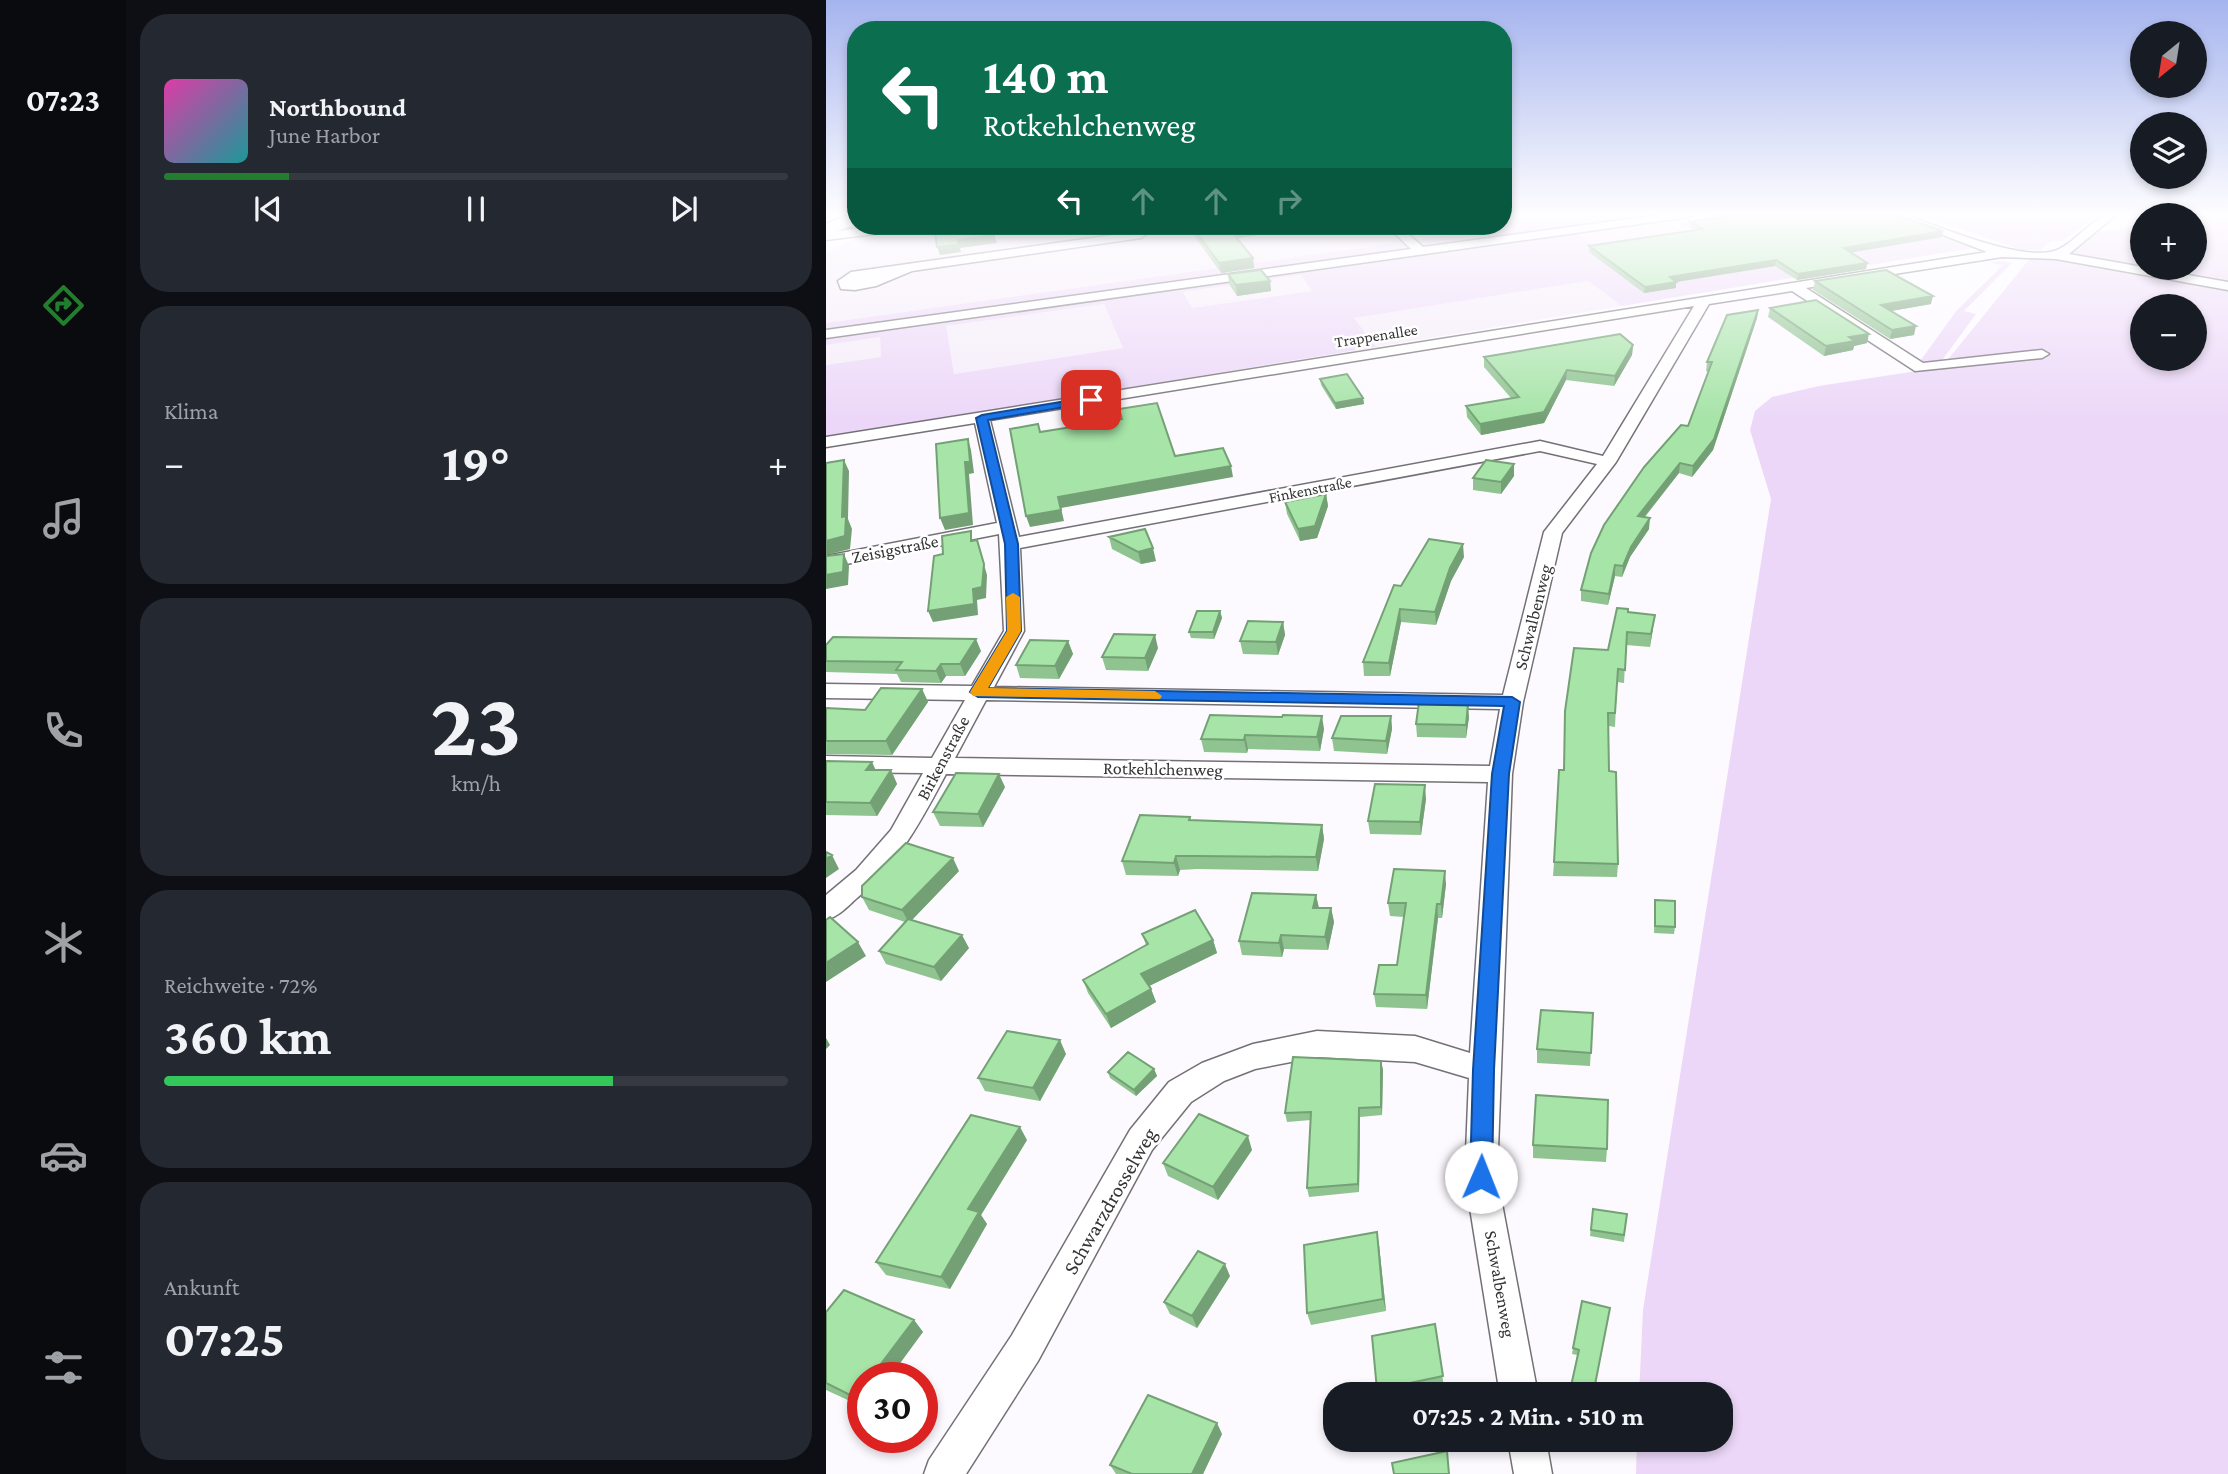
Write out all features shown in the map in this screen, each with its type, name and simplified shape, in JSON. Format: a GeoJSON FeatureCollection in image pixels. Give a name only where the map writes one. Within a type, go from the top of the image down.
{"type":"FeatureCollection","features":[{"type":"Feature","properties":{"kind":"street"},"geometry":{"type":"LineString","coordinates":[[826,334],[1188,283]]}},
{"type":"Feature","properties":{"kind":"street","name":"Trappenallee"},"geometry":{"type":"LineString","coordinates":[[826,442],[1814,283]]}},
{"type":"Feature","properties":{"kind":"street","name":"Trappenallee"},"geometry":{"type":"LineString","coordinates":[[2210,283],[2228,286]]}},
{"type":"Feature","properties":{"kind":"street"},"geometry":{"type":"LineString","coordinates":[[1794,286],[1920,369],[2042,354]]}},
{"type":"Feature","properties":{"kind":"street","name":"Schwalbenweg"},"geometry":{"type":"LineString","coordinates":[[1517,1382],[1481,1177],[1500,774],[1512,702],[1553,532],[1608,462],[1704,301]]}},
{"type":"Feature","properties":{"kind":"street","name":"Birkenstraße"},"geometry":{"type":"LineString","coordinates":[[826,910],[865,877],[900,836],[1014,631],[1009,536],[982,418]]}},
{"type":"Feature","properties":{"kind":"street","name":"Finkenstraße"},"geometry":{"type":"LineString","coordinates":[[1009,536],[1540,446],[1608,462]]}},
{"type":"Feature","properties":{"kind":"street","name":"Zeisigstraße"},"geometry":{"type":"LineString","coordinates":[[826,562],[1009,536]]}},
{"type":"Feature","properties":{"kind":"street"},"geometry":{"type":"LineString","coordinates":[[826,691],[1512,702]]}},
{"type":"Feature","properties":{"kind":"street","name":"Rotkehlchenweg"},"geometry":{"type":"LineString","coordinates":[[826,764],[1500,774]]}},
{"type":"Feature","properties":{"kind":"street","name":"Schwarzdrosselweg"},"geometry":{"type":"LineString","coordinates":[[943,1474],[1025,1348],[1141,1140],[1180,1092],[1213,1072],[1253,1057],[1317,1044],[1415,1049],[1484,1070]]}},
{"type":"Feature","properties":{"kind":"street"},"geometry":{"type":"LineString","coordinates":[[1529,1452],[1533,1474]]}},
{"type":"Feature","properties":{"kind":"shaded area"},"geometry":{"type":"Polygon","coordinates":[[[826,283],[1112,283],[826,323],[826,283]]]}},
{"type":"Feature","properties":{"kind":"shaded area"},"geometry":{"type":"Polygon","coordinates":[[[1112,283],[1247,283],[1183,292],[1192,308],[1312,291],[1306,283],[1577,283],[1354,318],[1376,347],[826,437],[826,365],[881,357],[880,337],[826,345],[826,323],[1112,283]],[[1104,304],[946,326],[954,374],[1123,348],[1104,304]]]}},
{"type":"Feature","properties":{"kind":"shaded area"},"geometry":{"type":"Polygon","coordinates":[[[1247,283],[1307,283],[1313,291],[1192,308],[1183,292],[1247,283]]]}},
{"type":"Feature","properties":{"kind":"shaded area"},"geometry":{"type":"Polygon","coordinates":[[[1577,283],[1590,283],[1622,306],[1376,347],[1354,318],[1577,283]]]}},
{"type":"Feature","properties":{"kind":"shaded area"},"geometry":{"type":"Polygon","coordinates":[[[1590,283],[1762,283],[1622,306],[1590,283]]]}},
{"type":"Feature","properties":{"kind":"shaded area"},"geometry":{"type":"Polygon","coordinates":[[[1985,283],[1992,283],[1964,311],[1976,314],[1940,363],[1918,364],[1957,310],[1985,283]]]}},
{"type":"Feature","properties":{"kind":"shaded area"},"geometry":{"type":"Polygon","coordinates":[[[2010,283],[2228,283],[2228,1474],[1636,1474],[1637,1452],[1733,1452],[1733,1382],[1640,1382],[1643,1310],[1771,499],[1750,430],[1755,411],[1772,397],[1819,386],[1943,367],[2051,355],[2047,351],[1945,363],[2010,283]]]}},
{"type":"Feature","properties":{"kind":"shaded area"},"geometry":{"type":"Polygon","coordinates":[[[1104,304],[1123,348],[954,374],[945,326],[1104,304]]]}},
{"type":"Feature","properties":{"kind":"shaded area"},"geometry":{"type":"Polygon","coordinates":[[[880,337],[881,357],[826,365],[826,345],[880,337]]]}},
{"type":"Feature","properties":{"kind":"building"},"geometry":{"type":"Polygon","coordinates":[[[1639,283],[1671,283],[1645,287],[1639,283]]]}},
{"type":"Feature","properties":{"kind":"building"},"geometry":{"type":"Polygon","coordinates":[[[1818,283],[1909,283],[1933,296],[1881,305],[1916,326],[1892,330],[1818,283]]]}},
{"type":"Feature","properties":{"kind":"building"},"geometry":{"type":"Polygon","coordinates":[[[1816,300],[1869,334],[1849,337],[1855,341],[1826,346],[1770,308],[1816,300]]]}},
{"type":"Feature","properties":{"kind":"building"},"geometry":{"type":"Polygon","coordinates":[[[1758,310],[1714,439],[1693,466],[1680,463],[1638,516],[1650,518],[1631,547],[1623,566],[1615,565],[1609,594],[1581,590],[1591,553],[1604,525],[1644,467],[1681,425],[1688,426],[1712,362],[1707,362],[1727,315],[1758,310]]]}},
{"type":"Feature","properties":{"kind":"building"},"geometry":{"type":"Polygon","coordinates":[[[1620,334],[1633,345],[1615,376],[1567,370],[1544,412],[1480,424],[1466,406],[1519,397],[1484,357],[1620,334]]]}},
{"type":"Feature","properties":{"kind":"building"},"geometry":{"type":"Polygon","coordinates":[[[1347,374],[1363,398],[1335,403],[1320,379],[1347,374]]]}},
{"type":"Feature","properties":{"kind":"building"},"geometry":{"type":"Polygon","coordinates":[[[1157,403],[1175,456],[1223,448],[1231,466],[1058,497],[1061,510],[1026,516],[1010,429],[1038,424],[1040,432],[1122,419],[1119,409],[1157,403]]]}},
{"type":"Feature","properties":{"kind":"building"},"geometry":{"type":"Polygon","coordinates":[[[968,439],[970,462],[965,462],[969,513],[940,518],[936,444],[968,439]]]}},
{"type":"Feature","properties":{"kind":"building"},"geometry":{"type":"Polygon","coordinates":[[[844,460],[842,517],[846,516],[845,536],[826,541],[826,463],[844,460]]]}},
{"type":"Feature","properties":{"kind":"building"},"geometry":{"type":"Polygon","coordinates":[[[1486,460],[1514,464],[1501,482],[1473,478],[1486,460]]]}},
{"type":"Feature","properties":{"kind":"building"},"geometry":{"type":"Polygon","coordinates":[[[1326,494],[1315,526],[1298,529],[1285,502],[1326,494]]]}},
{"type":"Feature","properties":{"kind":"building"},"geometry":{"type":"Polygon","coordinates":[[[1145,529],[1153,548],[1138,552],[1109,537],[1145,529]]]}},
{"type":"Feature","properties":{"kind":"building"},"geometry":{"type":"Polygon","coordinates":[[[971,531],[971,541],[977,540],[984,564],[982,587],[973,589],[974,604],[928,611],[934,556],[943,554],[942,536],[971,531]]]}},
{"type":"Feature","properties":{"kind":"building"},"geometry":{"type":"Polygon","coordinates":[[[1429,539],[1463,544],[1450,568],[1435,612],[1400,609],[1389,663],[1363,662],[1394,585],[1401,586],[1429,539]]]}},
{"type":"Feature","properties":{"kind":"building"},"geometry":{"type":"Polygon","coordinates":[[[844,554],[843,572],[826,575],[826,556],[844,554]]]}},
{"type":"Feature","properties":{"kind":"building"},"geometry":{"type":"Polygon","coordinates":[[[1617,608],[1655,615],[1651,634],[1627,632],[1625,670],[1618,669],[1615,713],[1608,713],[1609,771],[1616,772],[1618,864],[1554,862],[1559,770],[1564,770],[1565,711],[1574,648],[1608,650],[1617,608]]]}},
{"type":"Feature","properties":{"kind":"building"},"geometry":{"type":"Polygon","coordinates":[[[1197,611],[1220,611],[1213,632],[1189,632],[1197,611]]]}},
{"type":"Feature","properties":{"kind":"building"},"geometry":{"type":"Polygon","coordinates":[[[1248,621],[1283,622],[1276,642],[1240,641],[1248,621]]]}},
{"type":"Feature","properties":{"kind":"building"},"geometry":{"type":"Polygon","coordinates":[[[1114,634],[1155,635],[1145,658],[1102,657],[1114,634]]]}},
{"type":"Feature","properties":{"kind":"building"},"geometry":{"type":"Polygon","coordinates":[[[833,637],[976,639],[960,664],[941,664],[936,671],[896,670],[902,662],[826,661],[826,645],[833,637]]]}},
{"type":"Feature","properties":{"kind":"building"},"geometry":{"type":"Polygon","coordinates":[[[1030,640],[1068,641],[1055,666],[1016,665],[1030,640]]]}},
{"type":"Feature","properties":{"kind":"building"},"geometry":{"type":"Polygon","coordinates":[[[881,688],[922,689],[886,741],[826,741],[826,708],[865,710],[881,688]]]}},
{"type":"Feature","properties":{"kind":"building"},"geometry":{"type":"Polygon","coordinates":[[[1419,702],[1468,704],[1466,725],[1416,724],[1419,702]]]}},
{"type":"Feature","properties":{"kind":"building"},"geometry":{"type":"Polygon","coordinates":[[[1210,715],[1322,716],[1317,737],[1245,735],[1244,740],[1201,739],[1210,715]]]}},
{"type":"Feature","properties":{"kind":"building"},"geometry":{"type":"Polygon","coordinates":[[[1341,716],[1391,716],[1386,741],[1332,738],[1341,716]]]}},
{"type":"Feature","properties":{"kind":"building"},"geometry":{"type":"Polygon","coordinates":[[[826,761],[872,762],[866,770],[891,770],[870,803],[826,802],[826,761]]]}},
{"type":"Feature","properties":{"kind":"building"},"geometry":{"type":"Polygon","coordinates":[[[956,773],[999,774],[978,814],[933,812],[956,773]]]}},
{"type":"Feature","properties":{"kind":"building"},"geometry":{"type":"Polygon","coordinates":[[[1375,784],[1425,785],[1420,822],[1368,821],[1375,784]]]}},
{"type":"Feature","properties":{"kind":"building"},"geometry":{"type":"Polygon","coordinates":[[[1140,815],[1190,817],[1189,820],[1322,825],[1316,857],[1176,856],[1174,863],[1122,861],[1140,815]]]}},
{"type":"Feature","properties":{"kind":"building"},"geometry":{"type":"Polygon","coordinates":[[[906,843],[953,858],[902,910],[862,897],[862,886],[906,843]]]}},
{"type":"Feature","properties":{"kind":"building"},"geometry":{"type":"Polygon","coordinates":[[[1394,869],[1445,871],[1441,904],[1437,904],[1426,995],[1374,994],[1379,965],[1397,965],[1406,903],[1388,903],[1394,869]]]}},
{"type":"Feature","properties":{"kind":"building"},"geometry":{"type":"Polygon","coordinates":[[[1252,893],[1316,895],[1313,908],[1331,908],[1325,937],[1281,935],[1279,943],[1239,941],[1252,893]]]}},
{"type":"Feature","properties":{"kind":"building"},"geometry":{"type":"Polygon","coordinates":[[[1655,900],[1675,901],[1675,927],[1655,926],[1655,900]]]}},
{"type":"Feature","properties":{"kind":"building"},"geometry":{"type":"Polygon","coordinates":[[[1195,910],[1213,940],[1141,974],[1151,989],[1106,1014],[1083,980],[1148,944],[1142,934],[1195,910]]]}},
{"type":"Feature","properties":{"kind":"building"},"geometry":{"type":"Polygon","coordinates":[[[830,917],[858,942],[826,963],[826,920],[830,917]]]}},
{"type":"Feature","properties":{"kind":"building"},"geometry":{"type":"Polygon","coordinates":[[[908,919],[962,935],[934,967],[879,951],[908,919]]]}},
{"type":"Feature","properties":{"kind":"building"},"geometry":{"type":"Polygon","coordinates":[[[1541,1010],[1593,1013],[1591,1053],[1537,1049],[1541,1010]]]}},
{"type":"Feature","properties":{"kind":"building"},"geometry":{"type":"Polygon","coordinates":[[[1007,1031],[1060,1040],[1033,1088],[978,1078],[1007,1031]]]}},
{"type":"Feature","properties":{"kind":"building"},"geometry":{"type":"Polygon","coordinates":[[[1128,1052],[1154,1069],[1134,1090],[1108,1072],[1128,1052]]]}},
{"type":"Feature","properties":{"kind":"building"},"geometry":{"type":"Polygon","coordinates":[[[1293,1057],[1381,1061],[1381,1107],[1359,1108],[1358,1184],[1307,1188],[1311,1112],[1285,1113],[1293,1057]]]}},
{"type":"Feature","properties":{"kind":"building"},"geometry":{"type":"Polygon","coordinates":[[[1536,1095],[1608,1100],[1607,1149],[1533,1145],[1536,1095]]]}},
{"type":"Feature","properties":{"kind":"building"},"geometry":{"type":"Polygon","coordinates":[[[1199,1114],[1248,1136],[1213,1187],[1163,1163],[1199,1114]]]}},
{"type":"Feature","properties":{"kind":"building"},"geometry":{"type":"Polygon","coordinates":[[[971,1115],[1020,1127],[968,1209],[979,1212],[941,1277],[876,1262],[971,1115]]]}},
{"type":"Feature","properties":{"kind":"building"},"geometry":{"type":"Polygon","coordinates":[[[1593,1209],[1627,1214],[1624,1235],[1591,1230],[1593,1209]]]}},
{"type":"Feature","properties":{"kind":"building"},"geometry":{"type":"Polygon","coordinates":[[[1377,1232],[1383,1299],[1307,1313],[1304,1245],[1377,1232]]]}},
{"type":"Feature","properties":{"kind":"building"},"geometry":{"type":"Polygon","coordinates":[[[1198,1251],[1225,1264],[1192,1316],[1164,1302],[1198,1251]]]}},
{"type":"Feature","properties":{"kind":"building"},"geometry":{"type":"Polygon","coordinates":[[[844,1290],[914,1320],[882,1362],[847,1362],[847,1394],[826,1383],[826,1312],[844,1290]]]}},
{"type":"Feature","properties":{"kind":"building"},"geometry":{"type":"Polygon","coordinates":[[[1582,1301],[1610,1308],[1596,1382],[1572,1382],[1579,1350],[1573,1348],[1582,1301]]]}},
{"type":"Feature","properties":{"kind":"building"},"geometry":{"type":"Polygon","coordinates":[[[1435,1324],[1443,1376],[1415,1382],[1376,1382],[1372,1336],[1435,1324]]]}},
{"type":"Feature","properties":{"kind":"building"},"geometry":{"type":"Polygon","coordinates":[[[1148,1395],[1217,1423],[1192,1474],[1132,1474],[1110,1465],[1148,1395]]]}},
{"type":"Feature","properties":{"kind":"building"},"geometry":{"type":"Polygon","coordinates":[[[1447,1452],[1449,1474],[1394,1474],[1392,1463],[1447,1452]]]}},
{"type":"Feature","properties":{"kind":"slow traffic"},"geometry":{"type":"LineString","coordinates":[[1013,597],[1014,631],[978,692],[1155,696]]}},
{"type":"Feature","properties":{"kind":"route"},"geometry":{"type":"LineString","coordinates":[[1091,400],[982,418],[1012,544],[1014,631],[978,692],[1512,702],[1500,774],[1481,1177]]}}]}
